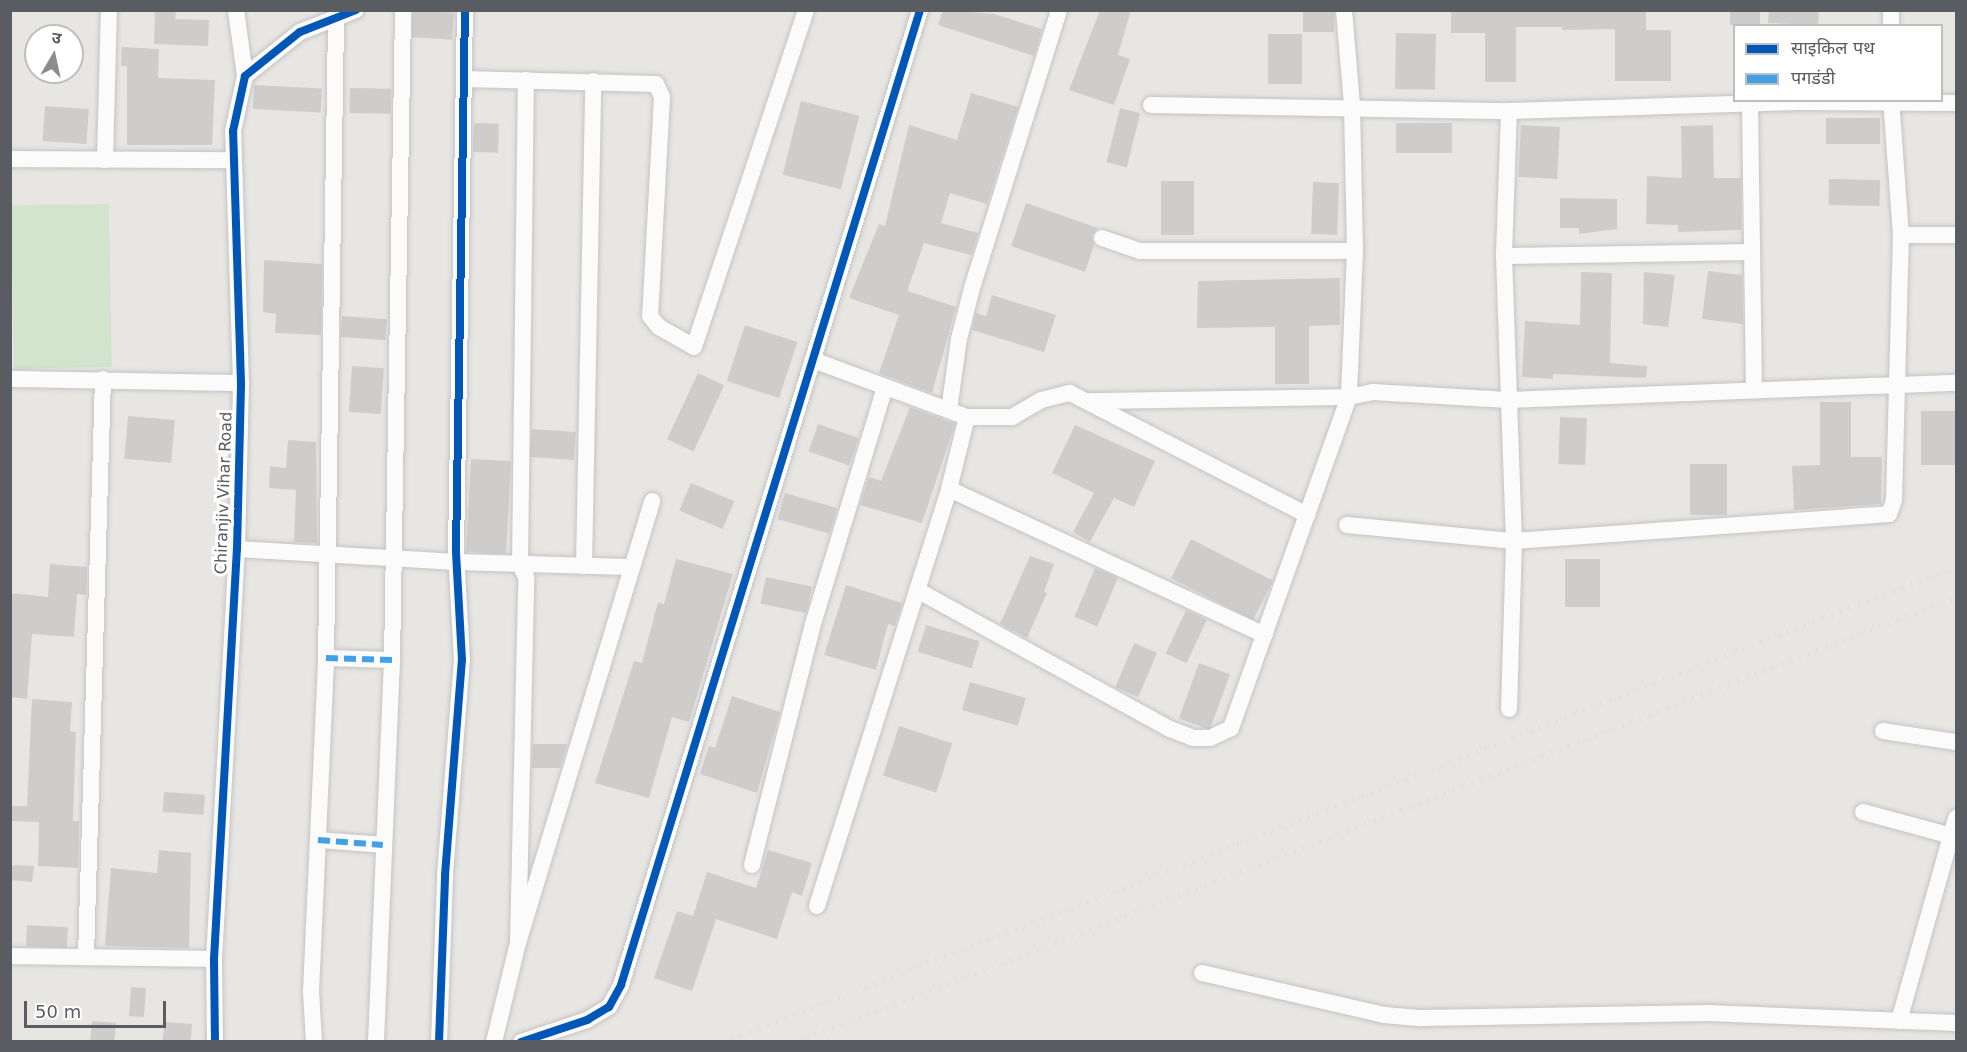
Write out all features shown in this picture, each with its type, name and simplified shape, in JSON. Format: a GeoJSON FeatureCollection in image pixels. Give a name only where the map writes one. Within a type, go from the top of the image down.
{"type":"FeatureCollection","features":[{"type":"Feature","properties":{"kind":"street"},"geometry":{"type":"LineString","coordinates":[[105,160],[109,10]]}},
{"type":"Feature","properties":{"kind":"street"},"geometry":{"type":"LineString","coordinates":[[236,10],[245,76]]}},
{"type":"Feature","properties":{"kind":"street"},"geometry":{"type":"LineString","coordinates":[[245,76],[300,32],[356,10]]}},
{"type":"Feature","properties":{"kind":"street"},"geometry":{"type":"LineString","coordinates":[[376,1041],[392,660],[392,559],[404,10]]}},
{"type":"Feature","properties":{"kind":"street"},"geometry":{"type":"LineString","coordinates":[[439,1041],[445,875],[462,660],[457,562],[465,10]]}},
{"type":"Feature","properties":{"kind":"street"},"geometry":{"type":"LineString","coordinates":[[464,79],[645,81],[656,84],[662,97],[650,316],[659,327],[694,347],[806,10]]}},
{"type":"Feature","properties":{"kind":"street"},"geometry":{"type":"LineString","coordinates":[[520,1041],[587,1020],[609,1007],[621,985],[920,10]]}},
{"type":"Feature","properties":{"kind":"street"},"geometry":{"type":"LineString","coordinates":[[949,410],[959,339],[972,288],[1059,10]]}},
{"type":"Feature","properties":{"kind":"street"},"geometry":{"type":"LineString","coordinates":[[917,590],[1170,729],[1193,738],[1210,738],[1231,728],[1349,397],[1355,251],[1352,106],[1344,10]]}},
{"type":"Feature","properties":{"kind":"street"},"geometry":{"type":"LineString","coordinates":[[315,1041],[311,993],[326,658],[336,18]]}},
{"type":"Feature","properties":{"kind":"street","name":"Chiranjiv Vihar Road"},"geometry":{"type":"LineString","coordinates":[[215,1041],[214,959],[237,549],[241,383],[233,131],[245,76]]}},
{"type":"Feature","properties":{"kind":"street"},"geometry":{"type":"LineString","coordinates":[[518,943],[526,577],[520,564],[526,80]]}},
{"type":"Feature","properties":{"kind":"street"},"geometry":{"type":"LineString","coordinates":[[584,566],[593,81]]}},
{"type":"Feature","properties":{"kind":"street"},"geometry":{"type":"LineString","coordinates":[[1150,105],[1352,106],[1509,111],[1891,102],[1956,103]]}},
{"type":"Feature","properties":{"kind":"street"},"geometry":{"type":"LineString","coordinates":[[1347,525],[1514,541],[1881,518],[1893,508],[1894,384],[1901,235],[1891,102]]}},
{"type":"Feature","properties":{"kind":"street"},"geometry":{"type":"LineString","coordinates":[[1750,105],[1754,390]]}},
{"type":"Feature","properties":{"kind":"street"},"geometry":{"type":"LineString","coordinates":[[1509,111],[1504,256],[1514,541],[1509,709]]}},
{"type":"Feature","properties":{"kind":"street"},"geometry":{"type":"LineString","coordinates":[[10,159],[234,160]]}},
{"type":"Feature","properties":{"kind":"street"},"geometry":{"type":"LineString","coordinates":[[1901,235],[1956,235]]}},
{"type":"Feature","properties":{"kind":"street"},"geometry":{"type":"LineString","coordinates":[[1102,238],[1140,251],[1355,251]]}},
{"type":"Feature","properties":{"kind":"street"},"geometry":{"type":"LineString","coordinates":[[1504,256],[1752,252]]}},
{"type":"Feature","properties":{"kind":"street"},"geometry":{"type":"LineString","coordinates":[[813,360],[967,417],[1012,417],[1041,400],[1070,393],[1091,401],[1307,515]]}},
{"type":"Feature","properties":{"kind":"street"},"geometry":{"type":"LineString","coordinates":[[10,379],[241,383]]}},
{"type":"Feature","properties":{"kind":"street"},"geometry":{"type":"LineString","coordinates":[[86,957],[103,379]]}},
{"type":"Feature","properties":{"kind":"street"},"geometry":{"type":"LineString","coordinates":[[1091,401],[1349,397],[1373,392],[1508,400],[1956,383]]}},
{"type":"Feature","properties":{"kind":"street"},"geometry":{"type":"LineString","coordinates":[[752,865],[813,624],[885,387]]}},
{"type":"Feature","properties":{"kind":"street"},"geometry":{"type":"LineString","coordinates":[[817,906],[949,489],[967,417]]}},
{"type":"Feature","properties":{"kind":"street"},"geometry":{"type":"LineString","coordinates":[[949,489],[1265,635]]}},
{"type":"Feature","properties":{"kind":"street"},"geometry":{"type":"LineString","coordinates":[[494,1041],[518,943],[629,567],[652,501]]}},
{"type":"Feature","properties":{"kind":"street"},"geometry":{"type":"LineString","coordinates":[[237,549],[457,562],[629,567]]}},
{"type":"Feature","properties":{"kind":"street"},"geometry":{"type":"LineString","coordinates":[[326,658],[392,660]]}},
{"type":"Feature","properties":{"kind":"street"},"geometry":{"type":"LineString","coordinates":[[1883,731],[1956,742]]}},
{"type":"Feature","properties":{"kind":"street"},"geometry":{"type":"LineString","coordinates":[[1863,812],[1952,836]]}},
{"type":"Feature","properties":{"kind":"street"},"geometry":{"type":"LineString","coordinates":[[1899,1021],[1956,818]]}},
{"type":"Feature","properties":{"kind":"street"},"geometry":{"type":"LineString","coordinates":[[318,840],[383,845]]}},
{"type":"Feature","properties":{"kind":"street"},"geometry":{"type":"LineString","coordinates":[[10,956],[214,959]]}},
{"type":"Feature","properties":{"kind":"street"},"geometry":{"type":"LineString","coordinates":[[1202,974],[1384,1015],[1421,1018],[1709,1013],[1956,1023]]}},
{"type":"Feature","properties":{"kind":"green space"},"geometry":{"type":"Polygon","coordinates":[[[109,204],[112,367],[14,369],[11,206],[109,204]]]}},
{"type":"Feature","properties":{"kind":"building"},"geometry":{"type":"Polygon","coordinates":[[[155,10],[176,10],[175,19],[209,20],[208,46],[154,44],[155,10]]]}},
{"type":"Feature","properties":{"kind":"building"},"geometry":{"type":"Polygon","coordinates":[[[413,10],[454,13],[452,40],[411,37],[413,10]]]}},
{"type":"Feature","properties":{"kind":"building"},"geometry":{"type":"Polygon","coordinates":[[[943,10],[994,14],[1042,29],[1034,56],[938,25],[943,10]]]}},
{"type":"Feature","properties":{"kind":"building"},"geometry":{"type":"Polygon","coordinates":[[[1100,10],[1131,10],[1118,55],[1130,59],[1114,105],[1069,90],[1100,10]]]}},
{"type":"Feature","properties":{"kind":"building"},"geometry":{"type":"Polygon","coordinates":[[[1303,10],[1334,10],[1334,32],[1303,32],[1303,10]]]}},
{"type":"Feature","properties":{"kind":"building"},"geometry":{"type":"Polygon","coordinates":[[[1451,10],[1646,10],[1646,30],[1671,30],[1671,81],[1615,81],[1615,29],[1562,30],[1562,27],[1516,27],[1516,82],[1485,82],[1485,33],[1451,33],[1451,10]]]}},
{"type":"Feature","properties":{"kind":"building"},"geometry":{"type":"Polygon","coordinates":[[[1730,10],[1760,10],[1760,24],[1730,25],[1730,10]]]}},
{"type":"Feature","properties":{"kind":"building"},"geometry":{"type":"Polygon","coordinates":[[[1769,10],[1819,10],[1818,24],[1768,23],[1769,10]]]}},
{"type":"Feature","properties":{"kind":"building"},"geometry":{"type":"Polygon","coordinates":[[[1396,33],[1436,34],[1435,90],[1395,89],[1396,33]]]}},
{"type":"Feature","properties":{"kind":"building"},"geometry":{"type":"Polygon","coordinates":[[[1268,34],[1302,34],[1302,84],[1268,84],[1268,34]]]}},
{"type":"Feature","properties":{"kind":"building"},"geometry":{"type":"Polygon","coordinates":[[[122,47],[159,49],[158,78],[215,80],[212,145],[127,145],[127,66],[121,66],[122,47]]]}},
{"type":"Feature","properties":{"kind":"building"},"geometry":{"type":"Polygon","coordinates":[[[254,85],[322,89],[321,113],[253,109],[254,85]]]}},
{"type":"Feature","properties":{"kind":"building"},"geometry":{"type":"Polygon","coordinates":[[[350,88],[391,89],[391,114],[350,113],[350,88]]]}},
{"type":"Feature","properties":{"kind":"building"},"geometry":{"type":"Polygon","coordinates":[[[971,93],[1018,107],[987,204],[950,193],[941,223],[978,233],[971,255],[924,243],[909,286],[908,291],[956,307],[932,393],[879,373],[899,315],[849,298],[879,224],[885,226],[909,125],[957,140],[971,93]]]}},
{"type":"Feature","properties":{"kind":"building"},"geometry":{"type":"Polygon","coordinates":[[[801,101],[859,116],[841,189],[783,175],[801,101]]]}},
{"type":"Feature","properties":{"kind":"building"},"geometry":{"type":"Polygon","coordinates":[[[45,106],[89,109],[86,144],[43,141],[45,106]]]}},
{"type":"Feature","properties":{"kind":"building"},"geometry":{"type":"Polygon","coordinates":[[[1120,108],[1140,113],[1127,167],[1106,162],[1120,108]]]}},
{"type":"Feature","properties":{"kind":"building"},"geometry":{"type":"Polygon","coordinates":[[[1826,118],[1880,118],[1880,144],[1826,144],[1826,118]]]}},
{"type":"Feature","properties":{"kind":"building"},"geometry":{"type":"Polygon","coordinates":[[[474,123],[499,124],[498,153],[473,152],[474,123]]]}},
{"type":"Feature","properties":{"kind":"building"},"geometry":{"type":"Polygon","coordinates":[[[1396,123],[1452,123],[1452,153],[1396,153],[1396,123]]]}},
{"type":"Feature","properties":{"kind":"building"},"geometry":{"type":"Polygon","coordinates":[[[1521,125],[1560,127],[1557,179],[1518,177],[1521,125]]]}},
{"type":"Feature","properties":{"kind":"building"},"geometry":{"type":"Polygon","coordinates":[[[1713,125],[1714,178],[1741,178],[1741,230],[1678,232],[1678,225],[1646,224],[1647,176],[1682,178],[1681,126],[1713,125]]]}},
{"type":"Feature","properties":{"kind":"building"},"geometry":{"type":"Polygon","coordinates":[[[1829,179],[1880,180],[1880,206],[1829,205],[1829,179]]]}},
{"type":"Feature","properties":{"kind":"building"},"geometry":{"type":"Polygon","coordinates":[[[1161,181],[1194,181],[1194,235],[1161,235],[1161,181]]]}},
{"type":"Feature","properties":{"kind":"building"},"geometry":{"type":"Polygon","coordinates":[[[1313,182],[1339,183],[1337,235],[1311,234],[1313,182]]]}},
{"type":"Feature","properties":{"kind":"building"},"geometry":{"type":"Polygon","coordinates":[[[1560,198],[1617,199],[1617,229],[1579,234],[1579,228],[1560,228],[1560,198]]]}},
{"type":"Feature","properties":{"kind":"building"},"geometry":{"type":"Polygon","coordinates":[[[1026,203],[1098,228],[1092,235],[1094,245],[1085,272],[1011,246],[1026,203]]]}},
{"type":"Feature","properties":{"kind":"building"},"geometry":{"type":"Polygon","coordinates":[[[264,260],[322,264],[321,335],[275,333],[276,314],[263,312],[264,260]]]}},
{"type":"Feature","properties":{"kind":"building"},"geometry":{"type":"Polygon","coordinates":[[[1708,271],[1742,275],[1743,324],[1702,319],[1708,271]]]}},
{"type":"Feature","properties":{"kind":"building"},"geometry":{"type":"Polygon","coordinates":[[[1581,272],[1612,273],[1610,363],[1647,366],[1646,378],[1553,374],[1553,379],[1522,377],[1525,321],[1580,325],[1581,272]]]}},
{"type":"Feature","properties":{"kind":"building"},"geometry":{"type":"Polygon","coordinates":[[[1644,272],[1675,275],[1668,327],[1643,324],[1644,272]]]}},
{"type":"Feature","properties":{"kind":"building"},"geometry":{"type":"Polygon","coordinates":[[[1340,278],[1340,325],[1309,326],[1309,384],[1275,384],[1275,327],[1197,328],[1198,281],[1340,278]]]}},
{"type":"Feature","properties":{"kind":"building"},"geometry":{"type":"Polygon","coordinates":[[[992,295],[1056,315],[1044,352],[972,330],[976,313],[986,316],[992,295]]]}},
{"type":"Feature","properties":{"kind":"building"},"geometry":{"type":"Polygon","coordinates":[[[342,316],[387,319],[385,340],[341,337],[342,316]]]}},
{"type":"Feature","properties":{"kind":"building"},"geometry":{"type":"Polygon","coordinates":[[[745,325],[797,342],[779,398],[727,381],[745,325]]]}},
{"type":"Feature","properties":{"kind":"building"},"geometry":{"type":"Polygon","coordinates":[[[352,366],[384,368],[381,414],[349,412],[352,366]]]}},
{"type":"Feature","properties":{"kind":"building"},"geometry":{"type":"Polygon","coordinates":[[[698,373],[724,385],[693,451],[667,439],[698,373]]]}},
{"type":"Feature","properties":{"kind":"building"},"geometry":{"type":"Polygon","coordinates":[[[1820,402],[1851,402],[1851,457],[1882,457],[1881,504],[1794,510],[1792,466],[1820,465],[1820,402]]]}},
{"type":"Feature","properties":{"kind":"building"},"geometry":{"type":"Polygon","coordinates":[[[910,407],[955,424],[922,523],[860,505],[869,477],[881,481],[910,407]]]}},
{"type":"Feature","properties":{"kind":"building"},"geometry":{"type":"Polygon","coordinates":[[[1921,411],[1956,411],[1956,465],[1921,465],[1921,411]]]}},
{"type":"Feature","properties":{"kind":"building"},"geometry":{"type":"Polygon","coordinates":[[[128,416],[175,420],[171,463],[124,459],[128,416]]]}},
{"type":"Feature","properties":{"kind":"building"},"geometry":{"type":"Polygon","coordinates":[[[1560,417],[1587,418],[1585,465],[1558,464],[1560,417]]]}},
{"type":"Feature","properties":{"kind":"building"},"geometry":{"type":"Polygon","coordinates":[[[818,424],[859,438],[849,465],[809,451],[818,424]]]}},
{"type":"Feature","properties":{"kind":"building"},"geometry":{"type":"Polygon","coordinates":[[[1075,425],[1155,461],[1134,507],[1114,498],[1090,542],[1073,532],[1094,493],[1052,473],[1075,425]]]}},
{"type":"Feature","properties":{"kind":"building"},"geometry":{"type":"Polygon","coordinates":[[[532,429],[576,432],[574,460],[530,457],[532,429]]]}},
{"type":"Feature","properties":{"kind":"building"},"geometry":{"type":"Polygon","coordinates":[[[288,440],[316,442],[317,543],[294,542],[296,490],[269,488],[270,466],[286,468],[288,440]]]}},
{"type":"Feature","properties":{"kind":"building"},"geometry":{"type":"Polygon","coordinates":[[[471,459],[511,461],[506,554],[466,552],[471,459]]]}},
{"type":"Feature","properties":{"kind":"building"},"geometry":{"type":"Polygon","coordinates":[[[1690,464],[1727,464],[1727,515],[1690,515],[1690,464]]]}},
{"type":"Feature","properties":{"kind":"building"},"geometry":{"type":"Polygon","coordinates":[[[691,483],[734,501],[723,529],[679,511],[691,483]]]}},
{"type":"Feature","properties":{"kind":"building"},"geometry":{"type":"Polygon","coordinates":[[[785,493],[837,508],[829,534],[778,519],[785,493]]]}},
{"type":"Feature","properties":{"kind":"building"},"geometry":{"type":"Polygon","coordinates":[[[1191,539],[1273,581],[1253,620],[1171,578],[1191,539]]]}},
{"type":"Feature","properties":{"kind":"building"},"geometry":{"type":"Polygon","coordinates":[[[1030,556],[1054,564],[1044,592],[1047,593],[1027,638],[1000,624],[1030,556]]]}},
{"type":"Feature","properties":{"kind":"building"},"geometry":{"type":"Polygon","coordinates":[[[676,559],[733,574],[689,722],[672,717],[649,798],[595,783],[634,661],[642,663],[658,602],[664,604],[676,559]]]}},
{"type":"Feature","properties":{"kind":"building"},"geometry":{"type":"Polygon","coordinates":[[[1565,559],[1600,559],[1600,607],[1565,607],[1565,559]]]}},
{"type":"Feature","properties":{"kind":"building"},"geometry":{"type":"Polygon","coordinates":[[[50,564],[87,567],[86,595],[77,594],[74,637],[32,634],[27,699],[10,697],[10,593],[48,597],[50,564]]]}},
{"type":"Feature","properties":{"kind":"building"},"geometry":{"type":"Polygon","coordinates":[[[1095,568],[1118,578],[1097,627],[1074,617],[1095,568]]]}},
{"type":"Feature","properties":{"kind":"building"},"geometry":{"type":"Polygon","coordinates":[[[766,577],[812,587],[806,613],[760,603],[766,577]]]}},
{"type":"Feature","properties":{"kind":"building"},"geometry":{"type":"Polygon","coordinates":[[[846,585],[902,603],[895,626],[888,624],[876,670],[824,655],[846,585]]]}},
{"type":"Feature","properties":{"kind":"building"},"geometry":{"type":"Polygon","coordinates":[[[1186,610],[1207,620],[1187,663],[1166,654],[1186,610]]]}},
{"type":"Feature","properties":{"kind":"building"},"geometry":{"type":"Polygon","coordinates":[[[926,625],[980,641],[971,668],[918,652],[926,625]]]}},
{"type":"Feature","properties":{"kind":"building"},"geometry":{"type":"Polygon","coordinates":[[[1134,643],[1157,653],[1138,697],[1115,687],[1134,643]]]}},
{"type":"Feature","properties":{"kind":"building"},"geometry":{"type":"Polygon","coordinates":[[[1199,663],[1230,674],[1210,730],[1179,718],[1199,663]]]}},
{"type":"Feature","properties":{"kind":"building"},"geometry":{"type":"Polygon","coordinates":[[[970,682],[1026,698],[1018,726],[962,710],[970,682]]]}},
{"type":"Feature","properties":{"kind":"building"},"geometry":{"type":"Polygon","coordinates":[[[732,696],[780,712],[757,793],[700,774],[709,746],[715,748],[732,696]]]}},
{"type":"Feature","properties":{"kind":"building"},"geometry":{"type":"Polygon","coordinates":[[[32,699],[72,702],[70,731],[76,732],[73,821],[79,821],[78,868],[38,866],[39,822],[10,821],[10,806],[27,806],[32,699]]]}},
{"type":"Feature","properties":{"kind":"building"},"geometry":{"type":"Polygon","coordinates":[[[899,726],[952,743],[936,793],[883,775],[899,726]]]}},
{"type":"Feature","properties":{"kind":"building"},"geometry":{"type":"Polygon","coordinates":[[[533,744],[567,744],[560,768],[532,768],[533,744]]]}},
{"type":"Feature","properties":{"kind":"building"},"geometry":{"type":"Polygon","coordinates":[[[164,792],[205,795],[204,815],[163,812],[164,792]]]}},
{"type":"Feature","properties":{"kind":"building"},"geometry":{"type":"Polygon","coordinates":[[[159,850],[191,853],[189,948],[105,946],[111,868],[157,873],[159,850]]]}},
{"type":"Feature","properties":{"kind":"building"},"geometry":{"type":"Polygon","coordinates":[[[768,850],[812,863],[802,896],[792,892],[777,939],[716,919],[692,991],[654,978],[677,911],[693,916],[707,872],[756,888],[768,850]]]}},
{"type":"Feature","properties":{"kind":"building"},"geometry":{"type":"Polygon","coordinates":[[[10,865],[34,866],[32,882],[10,880],[10,865]]]}},
{"type":"Feature","properties":{"kind":"building"},"geometry":{"type":"Polygon","coordinates":[[[27,925],[68,927],[67,948],[26,946],[27,925]]]}},
{"type":"Feature","properties":{"kind":"building"},"geometry":{"type":"Polygon","coordinates":[[[131,987],[146,988],[144,1017],[129,1016],[131,987]]]}},
{"type":"Feature","properties":{"kind":"building"},"geometry":{"type":"Polygon","coordinates":[[[92,1021],[116,1023],[114,1042],[90,1041],[92,1021]]]}},
{"type":"Feature","properties":{"kind":"building"},"geometry":{"type":"Polygon","coordinates":[[[164,1022],[192,1024],[191,1042],[163,1041],[164,1022]]]}},
{"type":"Feature","properties":{"kind":"railway"},"geometry":{"type":"LineString","coordinates":[[723,1042],[1956,567]]}},
{"type":"Feature","properties":{"kind":"railway"},"geometry":{"type":"LineString","coordinates":[[797,1042],[1956,597]]}},
{"type":"Feature","properties":{"kind":"marked path"},"geometry":{"type":"LineString","coordinates":[[326,658],[392,660]]}},
{"type":"Feature","properties":{"kind":"marked path"},"geometry":{"type":"LineString","coordinates":[[318,840],[383,845]]}},
{"type":"Feature","properties":{"kind":"cycle path"},"geometry":{"type":"LineString","coordinates":[[215,1042],[214,959],[237,549],[241,383],[233,131],[245,76],[300,32],[356,10]]}},
{"type":"Feature","properties":{"kind":"cycle path"},"geometry":{"type":"LineString","coordinates":[[439,1042],[445,875],[462,660],[456,551],[465,10]]}},
{"type":"Feature","properties":{"kind":"cycle path"},"geometry":{"type":"LineString","coordinates":[[521,1042],[587,1020],[609,1007],[621,985],[920,10]]}}]}
